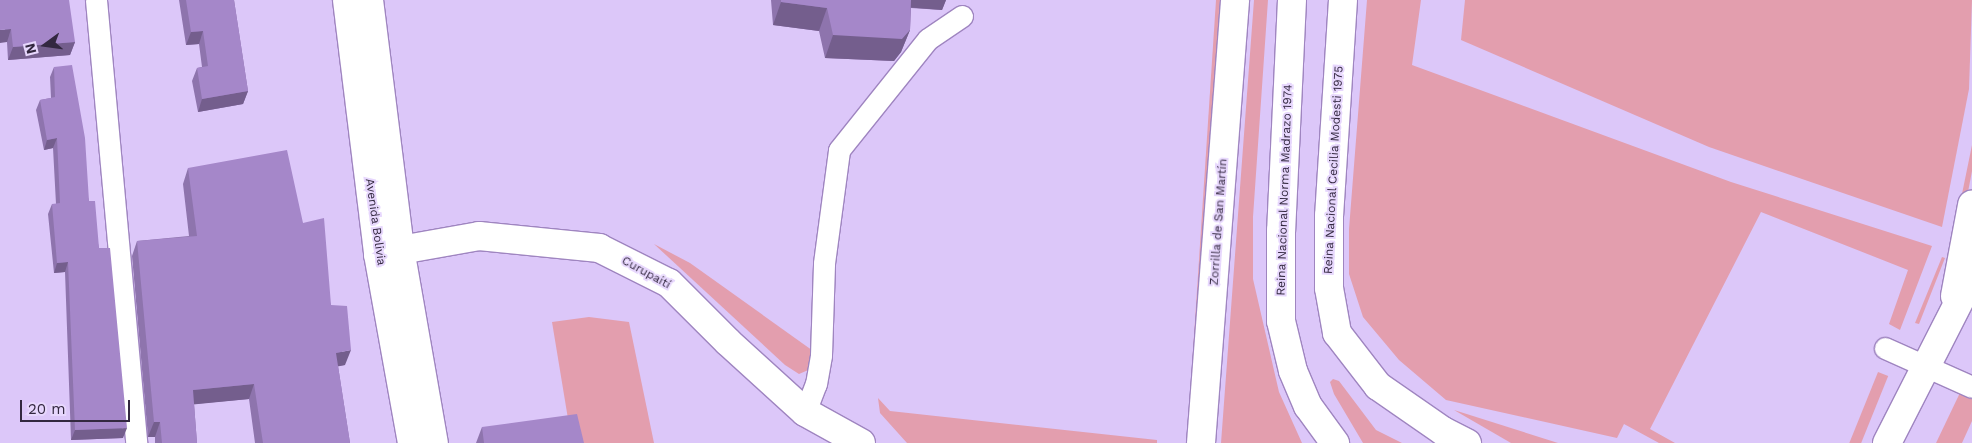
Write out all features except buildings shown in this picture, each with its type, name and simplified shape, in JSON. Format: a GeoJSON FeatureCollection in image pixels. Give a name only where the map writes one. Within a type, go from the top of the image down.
{"type":"FeatureCollection","features":[{"type":"Feature","properties":{"kind":"street","name":"Avenida Bolivia"},"geometry":{"type":"LineString","coordinates":[[347,0],[389,252],[434,443]]}},
{"type":"Feature","properties":{"kind":"street","name":"Avenida Bolivia"},"geometry":{"type":"LineString","coordinates":[[369,0],[389,252],[412,443]]}},
{"type":"Feature","properties":{"kind":"street","name":"Zorrilla de San Martín"},"geometry":{"type":"LineString","coordinates":[[1201,443],[1236,0]]}},
{"type":"Feature","properties":{"kind":"street","name":"Reina Nacional Norma Madrazo 1974"},"geometry":{"type":"LineString","coordinates":[[1292,0],[1281,231],[1281,321],[1293,370],[1308,406],[1335,443]]}},
{"type":"Feature","properties":{"kind":"street","name":"Reina Nacional Cecilia Modesti 1975"},"geometry":{"type":"LineString","coordinates":[[1344,0],[1330,216],[1329,288],[1337,333],[1378,386],[1443,431],[1467,443]]}},
{"type":"Feature","properties":{"kind":"street"},"geometry":{"type":"LineString","coordinates":[[1952,310],[1972,204]]}},
{"type":"Feature","properties":{"kind":"street","name":"Curupaití"},"geometry":{"type":"LineString","coordinates":[[389,252],[479,236],[599,248],[669,283],[728,342],[805,412],[861,443]]}},
{"type":"Feature","properties":{"kind":"street"},"geometry":{"type":"LineString","coordinates":[[1887,443],[1924,365],[1972,276]]}},
{"type":"Feature","properties":{"kind":"lane"},"geometry":{"type":"LineString","coordinates":[[96,0],[136,443]]}},
{"type":"Feature","properties":{"kind":"lane"},"geometry":{"type":"LineString","coordinates":[[805,412],[816,384],[820,355],[824,263],[839,150],[928,39],[962,16]]}},
{"type":"Feature","properties":{"kind":"lane"},"geometry":{"type":"LineString","coordinates":[[1885,348],[1972,387]]}},
{"type":"Feature","properties":{"kind":"shaded area"},"geometry":{"type":"Polygon","coordinates":[[[1216,0],[1220,0],[1189,443],[1187,443],[1216,0]]]}},
{"type":"Feature","properties":{"kind":"shaded area"},"geometry":{"type":"Polygon","coordinates":[[[1254,0],[1268,0],[1253,217],[1253,279],[1279,392],[1302,443],[1221,443],[1254,0]]]}},
{"type":"Feature","properties":{"kind":"shaded area"},"geometry":{"type":"Polygon","coordinates":[[[1367,0],[1421,0],[1412,65],[1731,182],[1932,246],[1900,330],[1889,324],[1908,270],[1761,212],[1650,429],[1675,443],[1659,443],[1624,424],[1617,438],[1446,400],[1399,360],[1363,317],[1349,274],[1349,229],[1367,0]]]}},
{"type":"Feature","properties":{"kind":"shaded area"},"geometry":{"type":"Polygon","coordinates":[[[1465,0],[1972,0],[1969,89],[1942,227],[1709,147],[1461,40],[1465,0]]]}},
{"type":"Feature","properties":{"kind":"shaded area"},"geometry":{"type":"Polygon","coordinates":[[[1972,145],[1972,171],[1960,234],[1954,233],[1972,145]]]}},
{"type":"Feature","properties":{"kind":"shaded area"},"geometry":{"type":"Polygon","coordinates":[[[654,244],[690,263],[823,358],[813,368],[799,374],[785,365],[654,244]]]}},
{"type":"Feature","properties":{"kind":"shaded area"},"geometry":{"type":"Polygon","coordinates":[[[1942,257],[1945,258],[1919,324],[1915,323],[1942,257]]]}},
{"type":"Feature","properties":{"kind":"shaded area"},"geometry":{"type":"Polygon","coordinates":[[[589,317],[629,322],[654,443],[572,443],[552,322],[589,317]]]}},
{"type":"Feature","properties":{"kind":"shaded area"},"geometry":{"type":"Polygon","coordinates":[[[1878,372],[1888,376],[1861,443],[1849,443],[1878,372]]]}},
{"type":"Feature","properties":{"kind":"shaded area"},"geometry":{"type":"Polygon","coordinates":[[[1968,376],[1972,378],[1972,421],[1962,443],[1936,443],[1968,376]]]}},
{"type":"Feature","properties":{"kind":"shaded area"},"geometry":{"type":"Polygon","coordinates":[[[1333,379],[1339,381],[1376,430],[1402,443],[1363,443],[1334,394],[1330,382],[1333,379]]]}},
{"type":"Feature","properties":{"kind":"shaded area"},"geometry":{"type":"Polygon","coordinates":[[[878,398],[890,411],[1157,440],[1157,443],[907,443],[880,413],[878,398]]]}},
{"type":"Feature","properties":{"kind":"shaded area"},"geometry":{"type":"Polygon","coordinates":[[[1454,410],[1558,443],[1511,443],[1454,410]]]}}]}
